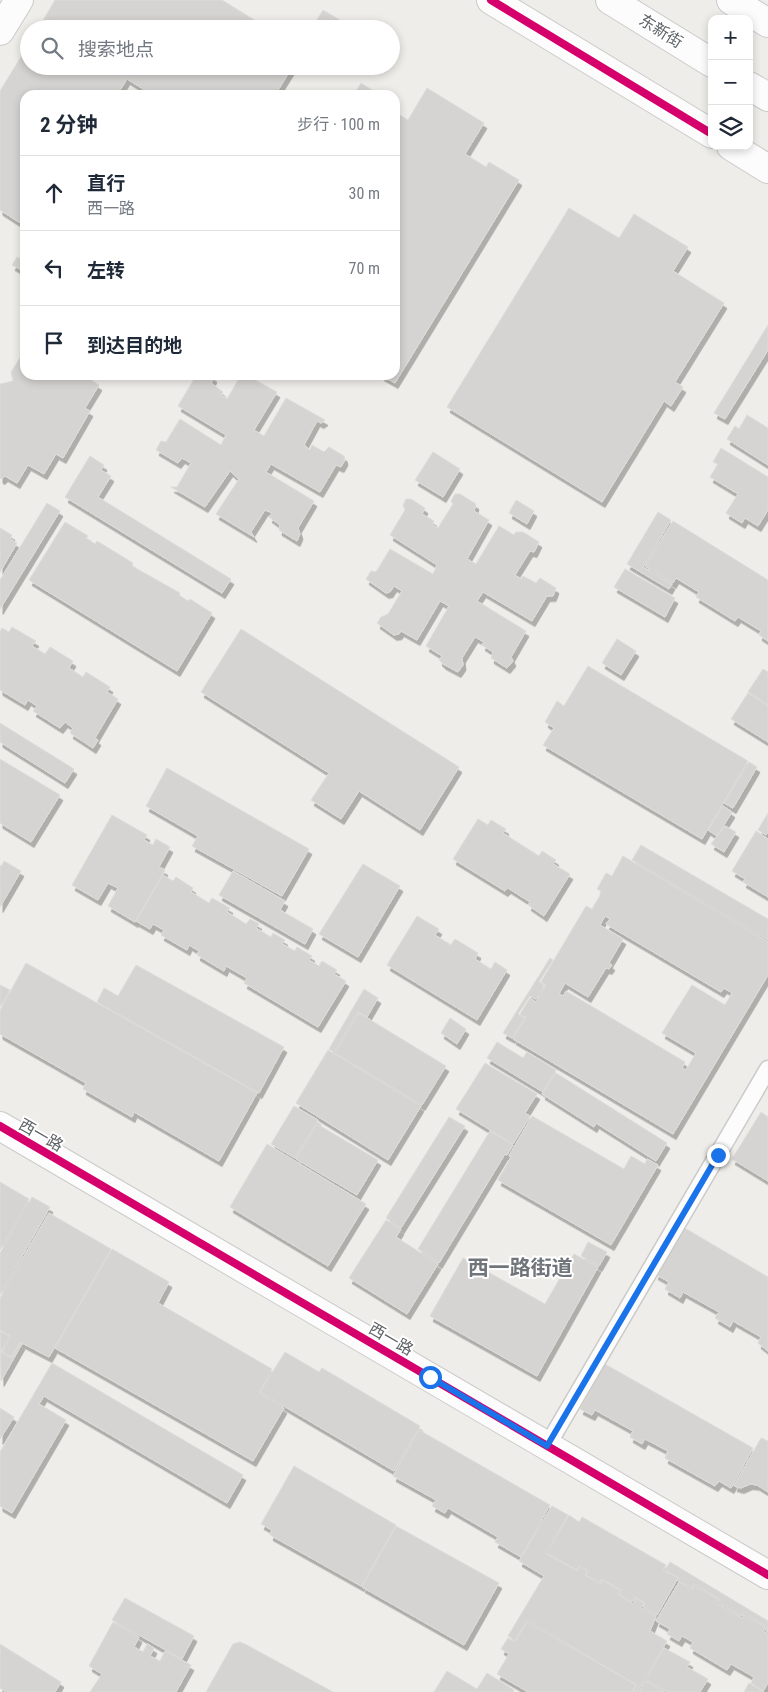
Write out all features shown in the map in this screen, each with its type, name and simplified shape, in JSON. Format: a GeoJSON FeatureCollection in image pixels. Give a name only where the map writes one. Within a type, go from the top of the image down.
{"type":"FeatureCollection","features":[{"type":"Feature","properties":{"kind":"street"},"geometry":{"type":"LineString","coordinates":[[0,31],[19,0]]}},
{"type":"Feature","properties":{"kind":"street"},"geometry":{"type":"LineString","coordinates":[[491,0],[708,132]]}},
{"type":"Feature","properties":{"kind":"street","name":"东新街"},"geometry":{"type":"LineString","coordinates":[[610,0],[708,61]]}},
{"type":"Feature","properties":{"kind":"street"},"geometry":{"type":"LineString","coordinates":[[731,0],[768,23]]}},
{"type":"Feature","properties":{"kind":"street"},"geometry":{"type":"LineString","coordinates":[[753,89],[768,98]]}},
{"type":"Feature","properties":{"kind":"street"},"geometry":{"type":"LineString","coordinates":[[738,150],[768,168]]}},
{"type":"Feature","properties":{"kind":"street","name":"西一路"},"geometry":{"type":"LineString","coordinates":[[0,1126],[768,1575]]}},
{"type":"Feature","properties":{"kind":"lane"},"geometry":{"type":"LineString","coordinates":[[547,1446],[768,1069]]}},
{"type":"Feature","properties":{"kind":"building"},"geometry":{"type":"Polygon","coordinates":[[[55,0],[222,0],[254,20],[43,20],[55,0]]]}},
{"type":"Feature","properties":{"kind":"building"},"geometry":{"type":"Polygon","coordinates":[[[323,10],[340,20],[317,20],[323,10]]]}},
{"type":"Feature","properties":{"kind":"building"},"geometry":{"type":"Polygon","coordinates":[[[20,59],[20,75],[287,75],[278,90],[145,90],[127,79],[120,90],[20,90],[20,223],[0,210],[0,91],[20,59]]]}},
{"type":"Feature","properties":{"kind":"building"},"geometry":{"type":"Polygon","coordinates":[[[361,83],[372,90],[357,90],[361,83]]]}},
{"type":"Feature","properties":{"kind":"building"},"geometry":{"type":"Polygon","coordinates":[[[427,88],[484,123],[465,154],[486,167],[489,162],[519,180],[400,375],[400,115],[408,120],[427,88]]]}},
{"type":"Feature","properties":{"kind":"building"},"geometry":{"type":"Polygon","coordinates":[[[569,208],[619,238],[634,214],[688,247],[673,271],[724,303],[675,382],[683,387],[671,406],[664,401],[602,502],[447,407],[569,208]]]}},
{"type":"Feature","properties":{"kind":"building"},"geometry":{"type":"Polygon","coordinates":[[[17,257],[20,259],[20,269],[12,265],[17,257]]]}},
{"type":"Feature","properties":{"kind":"building"},"geometry":{"type":"Polygon","coordinates":[[[768,325],[768,350],[725,419],[714,413],[768,325]]]}},
{"type":"Feature","properties":{"kind":"building"},"geometry":{"type":"Polygon","coordinates":[[[20,358],[20,380],[91,380],[99,385],[85,408],[90,411],[63,458],[56,454],[44,474],[28,465],[17,483],[5,476],[2,479],[0,478],[0,384],[13,381],[11,372],[20,358]]]}},
{"type":"Feature","properties":{"kind":"building"},"geometry":{"type":"Polygon","coordinates":[[[193,380],[212,380],[211,383],[223,392],[221,395],[227,399],[238,380],[255,380],[277,392],[254,430],[264,436],[286,398],[325,420],[321,423],[317,421],[304,445],[310,450],[312,445],[324,452],[329,447],[344,456],[345,460],[341,467],[336,465],[320,492],[271,464],[266,472],[314,501],[298,528],[300,534],[297,541],[279,530],[280,525],[269,517],[272,513],[265,510],[251,532],[254,537],[216,514],[239,479],[230,471],[205,507],[171,487],[177,487],[191,463],[182,458],[178,463],[156,450],[161,441],[166,442],[180,419],[221,445],[226,435],[178,406],[193,380]]]}},
{"type":"Feature","properties":{"kind":"building"},"geometry":{"type":"Polygon","coordinates":[[[747,415],[768,428],[768,465],[727,439],[735,426],[739,429],[747,415]]]}},
{"type":"Feature","properties":{"kind":"building"},"geometry":{"type":"Polygon","coordinates":[[[721,448],[768,477],[768,510],[758,526],[745,518],[742,523],[726,513],[738,494],[710,477],[718,464],[713,462],[721,448]]]}},
{"type":"Feature","properties":{"kind":"building"},"geometry":{"type":"Polygon","coordinates":[[[433,452],[460,469],[443,497],[415,480],[433,452]]]}},
{"type":"Feature","properties":{"kind":"building"},"geometry":{"type":"Polygon","coordinates":[[[90,456],[104,465],[101,470],[111,476],[98,497],[231,579],[222,593],[65,497],[90,456]]]}},
{"type":"Feature","properties":{"kind":"building"},"geometry":{"type":"Polygon","coordinates":[[[455,494],[460,494],[476,504],[474,511],[489,520],[467,559],[476,564],[499,526],[514,535],[516,532],[523,532],[539,542],[534,552],[530,551],[515,575],[521,579],[523,576],[536,583],[540,578],[556,588],[553,596],[547,596],[532,621],[483,592],[477,601],[526,631],[511,657],[513,661],[507,668],[491,658],[493,652],[482,645],[484,642],[475,637],[462,658],[463,665],[458,672],[439,660],[442,656],[426,646],[449,606],[440,601],[417,640],[401,631],[399,634],[394,635],[377,623],[381,617],[388,614],[402,591],[394,586],[390,592],[386,593],[366,579],[371,571],[376,572],[390,549],[433,574],[437,565],[390,535],[405,510],[403,505],[406,499],[411,499],[425,508],[422,514],[434,521],[432,525],[438,528],[453,504],[451,501],[455,494]]]}},
{"type":"Feature","properties":{"kind":"building"},"geometry":{"type":"Polygon","coordinates":[[[516,500],[534,511],[527,524],[509,513],[516,500]]]}},
{"type":"Feature","properties":{"kind":"building"},"geometry":{"type":"Polygon","coordinates":[[[47,503],[60,511],[0,609],[0,580],[47,503]]]}},
{"type":"Feature","properties":{"kind":"building"},"geometry":{"type":"Polygon","coordinates":[[[658,512],[671,520],[643,567],[672,584],[669,589],[627,564],[658,512]]]}},
{"type":"Feature","properties":{"kind":"building"},"geometry":{"type":"Polygon","coordinates":[[[673,521],[768,580],[768,641],[759,635],[761,631],[738,617],[735,621],[696,597],[699,592],[676,578],[673,583],[645,566],[673,521]]]}},
{"type":"Feature","properties":{"kind":"building"},"geometry":{"type":"Polygon","coordinates":[[[65,522],[88,536],[86,538],[95,544],[97,541],[133,563],[132,566],[180,593],[179,595],[188,601],[190,599],[212,613],[177,671],[29,580],[65,522]]]}},
{"type":"Feature","properties":{"kind":"building"},"geometry":{"type":"Polygon","coordinates":[[[0,528],[12,535],[10,539],[17,543],[0,572],[0,528]]]}},
{"type":"Feature","properties":{"kind":"building"},"geometry":{"type":"Polygon","coordinates":[[[625,569],[675,598],[665,617],[614,587],[625,569]]]}},
{"type":"Feature","properties":{"kind":"building"},"geometry":{"type":"Polygon","coordinates":[[[12,627],[36,641],[32,646],[45,654],[50,647],[73,661],[69,668],[83,677],[86,672],[110,687],[107,692],[118,699],[95,738],[98,740],[93,748],[70,733],[73,728],[65,722],[60,728],[33,711],[37,706],[28,700],[25,705],[0,690],[0,632],[2,628],[9,632],[12,627]]]}},
{"type":"Feature","properties":{"kind":"building"},"geometry":{"type":"Polygon","coordinates":[[[241,629],[459,767],[420,830],[359,791],[341,819],[311,800],[329,773],[201,692],[241,629]]]}},
{"type":"Feature","properties":{"kind":"building"},"geometry":{"type":"Polygon","coordinates":[[[617,639],[636,651],[621,675],[602,663],[617,639]]]}},
{"type":"Feature","properties":{"kind":"building"},"geometry":{"type":"Polygon","coordinates":[[[588,666],[748,761],[702,839],[543,745],[554,728],[545,722],[557,701],[564,706],[588,666]]]}},
{"type":"Feature","properties":{"kind":"building"},"geometry":{"type":"Polygon","coordinates":[[[763,669],[768,672],[768,705],[748,692],[763,669]]]}},
{"type":"Feature","properties":{"kind":"building"},"geometry":{"type":"Polygon","coordinates":[[[748,693],[768,706],[768,742],[731,719],[748,693]]]}},
{"type":"Feature","properties":{"kind":"building"},"geometry":{"type":"Polygon","coordinates":[[[0,723],[74,769],[65,783],[0,742],[0,723]]]}},
{"type":"Feature","properties":{"kind":"building"},"geometry":{"type":"Polygon","coordinates":[[[0,759],[60,795],[31,842],[0,823],[0,759]]]}},
{"type":"Feature","properties":{"kind":"building"},"geometry":{"type":"Polygon","coordinates":[[[749,762],[757,767],[733,808],[724,803],[749,762]]]}},
{"type":"Feature","properties":{"kind":"building"},"geometry":{"type":"Polygon","coordinates":[[[167,768],[309,849],[282,896],[192,846],[198,836],[146,806],[167,768]]]}},
{"type":"Feature","properties":{"kind":"building"},"geometry":{"type":"Polygon","coordinates":[[[723,806],[732,812],[717,836],[708,830],[723,806]]]}},
{"type":"Feature","properties":{"kind":"building"},"geometry":{"type":"Polygon","coordinates":[[[768,813],[768,832],[766,835],[758,830],[768,813]]]}},
{"type":"Feature","properties":{"kind":"building"},"geometry":{"type":"Polygon","coordinates":[[[112,815],[147,835],[144,840],[153,845],[156,839],[170,847],[159,867],[165,870],[135,922],[108,906],[118,888],[108,883],[98,900],[72,885],[112,815]]]}},
{"type":"Feature","properties":{"kind":"building"},"geometry":{"type":"Polygon","coordinates":[[[478,819],[488,825],[491,820],[506,829],[503,833],[539,856],[542,851],[556,860],[553,864],[570,874],[544,916],[528,905],[530,902],[508,888],[505,891],[453,859],[478,819]]]}},
{"type":"Feature","properties":{"kind":"building"},"geometry":{"type":"Polygon","coordinates":[[[725,826],[736,832],[724,852],[711,844],[725,826]]]}},
{"type":"Feature","properties":{"kind":"building"},"geometry":{"type":"Polygon","coordinates":[[[756,831],[768,839],[768,897],[743,882],[745,879],[732,871],[756,831]]]}},
{"type":"Feature","properties":{"kind":"building"},"geometry":{"type":"Polygon","coordinates":[[[641,845],[768,919],[768,940],[632,860],[641,845]]]}},
{"type":"Feature","properties":{"kind":"building"},"geometry":{"type":"Polygon","coordinates":[[[623,856],[768,942],[768,975],[673,1134],[513,1039],[526,1017],[520,1014],[530,998],[536,1002],[546,985],[541,982],[586,906],[592,909],[602,892],[597,889],[606,873],[612,876],[623,856]],[[605,916],[600,925],[623,939],[609,963],[612,965],[609,969],[606,968],[588,997],[565,983],[559,994],[563,996],[566,991],[685,1062],[682,1068],[686,1070],[696,1053],[662,1033],[692,985],[725,1005],[732,993],[724,988],[721,992],[606,924],[610,919],[605,916]]]}},
{"type":"Feature","properties":{"kind":"building"},"geometry":{"type":"Polygon","coordinates":[[[4,861],[21,871],[0,907],[0,865],[2,866],[4,861]]]}},
{"type":"Feature","properties":{"kind":"building"},"geometry":{"type":"Polygon","coordinates":[[[363,864],[400,886],[358,957],[319,934],[363,864]]]}},
{"type":"Feature","properties":{"kind":"building"},"geometry":{"type":"Polygon","coordinates":[[[233,871],[285,901],[280,910],[313,929],[305,944],[219,895],[233,871]]]}},
{"type":"Feature","properties":{"kind":"building"},"geometry":{"type":"Polygon","coordinates":[[[163,875],[173,881],[176,877],[193,888],[191,892],[209,903],[212,898],[230,908],[227,912],[246,924],[250,919],[259,924],[256,928],[271,937],[273,933],[285,940],[282,944],[295,951],[297,947],[312,956],[309,960],[319,966],[322,961],[337,970],[334,974],[346,981],[318,1027],[244,983],[247,978],[226,966],[224,971],[197,955],[199,951],[189,945],[187,950],[161,935],[164,930],[153,924],[150,929],[136,921],[163,875]]]}},
{"type":"Feature","properties":{"kind":"building"},"geometry":{"type":"Polygon","coordinates":[[[417,916],[439,929],[435,935],[451,945],[455,939],[478,953],[475,959],[491,969],[495,962],[507,970],[477,1020],[387,965],[417,916]]]}},
{"type":"Feature","properties":{"kind":"building"},"geometry":{"type":"Polygon","coordinates":[[[550,958],[553,960],[539,982],[544,985],[536,999],[530,996],[518,1014],[525,1018],[512,1038],[503,1033],[550,958]]]}},
{"type":"Feature","properties":{"kind":"building"},"geometry":{"type":"Polygon","coordinates":[[[26,963],[257,1093],[219,1161],[134,1112],[132,1117],[83,1089],[86,1083],[0,1034],[0,1010],[26,963]]]}},
{"type":"Feature","properties":{"kind":"building"},"geometry":{"type":"Polygon","coordinates":[[[136,965],[284,1047],[259,1093],[97,1002],[104,988],[118,996],[136,965]]]}},
{"type":"Feature","properties":{"kind":"building"},"geometry":{"type":"Polygon","coordinates":[[[0,985],[10,990],[0,1007],[0,985]]]}},
{"type":"Feature","properties":{"kind":"building"},"geometry":{"type":"Polygon","coordinates":[[[364,989],[378,998],[367,1017],[358,1012],[334,1052],[329,1049],[364,989]]]}},
{"type":"Feature","properties":{"kind":"building"},"geometry":{"type":"Polygon","coordinates":[[[359,1013],[446,1066],[422,1105],[335,1053],[359,1013]]]}},
{"type":"Feature","properties":{"kind":"building"},"geometry":{"type":"Polygon","coordinates":[[[450,1018],[466,1029],[457,1044],[441,1033],[450,1018]]]}},
{"type":"Feature","properties":{"kind":"building"},"geometry":{"type":"Polygon","coordinates":[[[497,1042],[523,1058],[527,1052],[556,1070],[543,1092],[487,1058],[497,1042]]]}},
{"type":"Feature","properties":{"kind":"building"},"geometry":{"type":"Polygon","coordinates":[[[328,1050],[421,1106],[388,1160],[296,1103],[328,1050]]]}},
{"type":"Feature","properties":{"kind":"building"},"geometry":{"type":"Polygon","coordinates":[[[485,1063],[537,1094],[525,1113],[530,1116],[513,1144],[456,1109],[485,1063]]]}},
{"type":"Feature","properties":{"kind":"building"},"geometry":{"type":"Polygon","coordinates":[[[556,1073],[667,1143],[656,1161],[596,1123],[594,1127],[542,1094],[556,1073]]]}},
{"type":"Feature","properties":{"kind":"building"},"geometry":{"type":"Polygon","coordinates":[[[294,1106],[318,1120],[295,1158],[271,1144],[294,1106]]]}},
{"type":"Feature","properties":{"kind":"building"},"geometry":{"type":"Polygon","coordinates":[[[761,1112],[768,1117],[768,1181],[732,1159],[761,1112]]]}},
{"type":"Feature","properties":{"kind":"building"},"geometry":{"type":"Polygon","coordinates":[[[532,1116],[624,1169],[631,1156],[645,1164],[647,1159],[658,1165],[611,1245],[498,1180],[511,1157],[509,1156],[532,1116]]]}},
{"type":"Feature","properties":{"kind":"building"},"geometry":{"type":"Polygon","coordinates":[[[449,1117],[465,1126],[401,1228],[386,1218],[449,1117]]]}},
{"type":"Feature","properties":{"kind":"building"},"geometry":{"type":"Polygon","coordinates":[[[317,1124],[378,1160],[357,1195],[296,1159],[317,1124]]]}},
{"type":"Feature","properties":{"kind":"building"},"geometry":{"type":"Polygon","coordinates":[[[490,1131],[513,1145],[507,1155],[505,1154],[439,1263],[418,1249],[490,1131]]]}},
{"type":"Feature","properties":{"kind":"building"},"geometry":{"type":"Polygon","coordinates":[[[267,1144],[366,1204],[328,1266],[230,1207],[267,1144]]]}},
{"type":"Feature","properties":{"kind":"building"},"geometry":{"type":"Polygon","coordinates":[[[0,1182],[29,1199],[0,1250],[0,1182]]]}},
{"type":"Feature","properties":{"kind":"building"},"geometry":{"type":"Polygon","coordinates":[[[32,1197],[50,1207],[0,1295],[0,1253],[32,1197]]]}},
{"type":"Feature","properties":{"kind":"building"},"geometry":{"type":"Polygon","coordinates":[[[49,1213],[111,1249],[49,1357],[20,1342],[12,1357],[2,1352],[11,1336],[0,1330],[0,1298],[49,1213]]]}},
{"type":"Feature","properties":{"kind":"building"},"geometry":{"type":"Polygon","coordinates":[[[386,1220],[401,1229],[396,1237],[438,1264],[407,1314],[349,1278],[386,1220]]]}},
{"type":"Feature","properties":{"kind":"building"},"geometry":{"type":"Polygon","coordinates":[[[683,1227],[768,1277],[768,1351],[758,1343],[761,1337],[733,1321],[730,1327],[715,1318],[719,1312],[683,1292],[680,1298],[665,1289],[669,1282],[655,1274],[683,1227]]]}},
{"type":"Feature","properties":{"kind":"building"},"geometry":{"type":"Polygon","coordinates":[[[588,1242],[607,1252],[599,1266],[581,1256],[588,1242]]]}},
{"type":"Feature","properties":{"kind":"building"},"geometry":{"type":"Polygon","coordinates":[[[112,1249],[169,1282],[158,1303],[272,1369],[259,1393],[284,1408],[253,1461],[55,1348],[112,1249]]]}},
{"type":"Feature","properties":{"kind":"building"},"geometry":{"type":"Polygon","coordinates":[[[574,1254],[598,1267],[537,1376],[430,1316],[463,1258],[545,1304],[574,1254]]]}},
{"type":"Feature","properties":{"kind":"building"},"geometry":{"type":"Polygon","coordinates":[[[0,1331],[9,1336],[1,1352],[12,1358],[20,1343],[22,1344],[1,1381],[0,1331]]]}},
{"type":"Feature","properties":{"kind":"building"},"geometry":{"type":"Polygon","coordinates":[[[285,1352],[319,1372],[322,1368],[420,1426],[394,1471],[260,1392],[285,1352]]]}},
{"type":"Feature","properties":{"kind":"building"},"geometry":{"type":"Polygon","coordinates":[[[52,1363],[243,1475],[227,1503],[44,1396],[39,1404],[66,1420],[12,1513],[0,1506],[0,1452],[52,1363]]]}},
{"type":"Feature","properties":{"kind":"building"},"geometry":{"type":"Polygon","coordinates":[[[605,1364],[753,1448],[731,1488],[719,1481],[715,1486],[665,1458],[668,1451],[645,1439],[642,1444],[630,1437],[633,1431],[595,1410],[592,1415],[580,1409],[605,1364]]]}},
{"type":"Feature","properties":{"kind":"building"},"geometry":{"type":"Polygon","coordinates":[[[0,1408],[14,1417],[0,1439],[0,1408]]]}},
{"type":"Feature","properties":{"kind":"building"},"geometry":{"type":"Polygon","coordinates":[[[419,1430],[550,1505],[521,1557],[495,1542],[498,1537],[448,1508],[445,1513],[432,1506],[436,1500],[393,1476],[419,1430]]]}},
{"type":"Feature","properties":{"kind":"building"},"geometry":{"type":"Polygon","coordinates":[[[761,1438],[768,1441],[768,1492],[757,1485],[750,1484],[741,1488],[734,1486],[761,1438]]]}},
{"type":"Feature","properties":{"kind":"building"},"geometry":{"type":"Polygon","coordinates":[[[294,1466],[396,1525],[361,1586],[270,1535],[272,1530],[261,1524],[294,1466]]]}},
{"type":"Feature","properties":{"kind":"building"},"geometry":{"type":"Polygon","coordinates":[[[552,1506],[568,1515],[545,1553],[577,1571],[580,1567],[587,1571],[585,1575],[600,1584],[602,1580],[620,1590],[617,1594],[633,1604],[636,1598],[644,1603],[641,1608],[656,1616],[650,1631],[667,1641],[637,1692],[633,1692],[637,1685],[527,1620],[515,1641],[508,1636],[544,1576],[519,1561],[552,1506]]]}},
{"type":"Feature","properties":{"kind":"building"},"geometry":{"type":"Polygon","coordinates":[[[569,1515],[579,1522],[582,1517],[666,1565],[663,1570],[678,1578],[657,1615],[643,1607],[645,1603],[635,1597],[632,1602],[619,1594],[621,1590],[602,1579],[600,1582],[586,1575],[589,1571],[580,1565],[577,1570],[547,1553],[569,1515]]]}},
{"type":"Feature","properties":{"kind":"building"},"geometry":{"type":"Polygon","coordinates":[[[396,1526],[499,1583],[464,1645],[362,1587],[396,1526]]]}},
{"type":"Feature","properties":{"kind":"building"},"geometry":{"type":"Polygon","coordinates":[[[670,1562],[768,1621],[768,1632],[765,1630],[767,1627],[744,1612],[741,1616],[718,1602],[720,1599],[694,1584],[692,1588],[677,1580],[679,1578],[665,1570],[670,1562]]]}},
{"type":"Feature","properties":{"kind":"building"},"geometry":{"type":"Polygon","coordinates":[[[679,1582],[692,1590],[694,1586],[718,1599],[716,1603],[742,1618],[744,1614],[765,1627],[763,1631],[768,1634],[768,1683],[763,1691],[751,1683],[754,1677],[731,1664],[727,1670],[690,1648],[693,1642],[682,1636],[679,1641],[667,1634],[670,1629],[656,1621],[679,1582]]]}},
{"type":"Feature","properties":{"kind":"building"},"geometry":{"type":"Polygon","coordinates":[[[125,1598],[194,1636],[182,1659],[112,1620],[125,1598]]]}},
{"type":"Feature","properties":{"kind":"building"},"geometry":{"type":"Polygon","coordinates":[[[113,1622],[139,1637],[134,1647],[143,1652],[147,1644],[154,1648],[150,1656],[160,1661],[165,1651],[191,1665],[176,1692],[90,1692],[102,1674],[89,1666],[113,1622]]]}},
{"type":"Feature","properties":{"kind":"building"},"geometry":{"type":"Polygon","coordinates":[[[527,1622],[636,1685],[632,1692],[528,1692],[497,1674],[509,1654],[501,1649],[508,1638],[515,1642],[527,1622]]]}},
{"type":"Feature","properties":{"kind":"building"},"geometry":{"type":"Polygon","coordinates":[[[240,1642],[333,1692],[206,1692],[233,1644],[240,1642]]]}},
{"type":"Feature","properties":{"kind":"building"},"geometry":{"type":"Polygon","coordinates":[[[0,1644],[61,1682],[55,1692],[6,1692],[0,1688],[0,1644]]]}},
{"type":"Feature","properties":{"kind":"building"},"geometry":{"type":"Polygon","coordinates":[[[664,1648],[690,1662],[687,1667],[708,1679],[700,1692],[667,1692],[646,1680],[664,1648]]]}},
{"type":"Feature","properties":{"kind":"building"},"geometry":{"type":"Polygon","coordinates":[[[447,1671],[477,1689],[487,1673],[514,1690],[513,1692],[434,1692],[447,1671]]]}},
{"type":"Feature","properties":{"kind":"building"},"geometry":{"type":"Polygon","coordinates":[[[645,1681],[664,1692],[639,1692],[645,1681]]]}},
{"type":"Feature","properties":{"kind":"building"},"geometry":{"type":"Polygon","coordinates":[[[749,1683],[764,1692],[744,1692],[749,1683]]]}},
{"type":"Feature","properties":{"kind":"cycle path"},"geometry":{"type":"LineString","coordinates":[[491,0],[708,132]]}},
{"type":"Feature","properties":{"kind":"cycle path"},"geometry":{"type":"LineString","coordinates":[[0,1126],[768,1575]]}},
{"type":"Feature","properties":{"kind":"district","name":"西一路街道"},"geometry":{"type":"Point","coordinates":[520,1268]}},
{"type":"Feature","properties":{"kind":"route"},"geometry":{"type":"LineString","coordinates":[[430,1377],[547,1446],[718,1155]]}}]}
